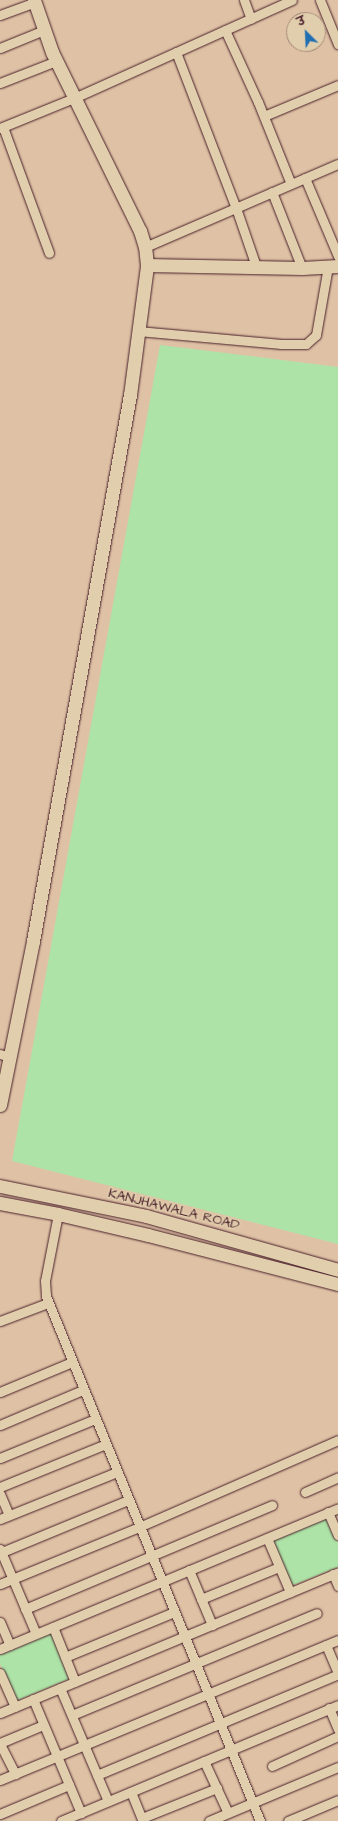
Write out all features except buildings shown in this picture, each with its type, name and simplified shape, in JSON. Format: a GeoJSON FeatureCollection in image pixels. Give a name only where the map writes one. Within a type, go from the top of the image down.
{"type":"FeatureCollection","features":[{"type":"Feature","properties":{"kind":"street"},"geometry":{"type":"LineString","coordinates":[[244,0],[251,19]]}},
{"type":"Feature","properties":{"kind":"street"},"geometry":{"type":"LineString","coordinates":[[49,253],[2,127],[74,98],[292,0]]}},
{"type":"Feature","properties":{"kind":"street"},"geometry":{"type":"LineString","coordinates":[[320,0],[335,28],[338,44]]}},
{"type":"Feature","properties":{"kind":"street"},"geometry":{"type":"LineString","coordinates":[[0,15],[34,1],[56,61],[140,231],[145,247],[147,265],[126,415],[33,941],[5,1056],[0,1105]]}},
{"type":"Feature","properties":{"kind":"street"},"geometry":{"type":"LineString","coordinates":[[0,48],[44,30]]}},
{"type":"Feature","properties":{"kind":"street"},"geometry":{"type":"LineString","coordinates":[[226,30],[292,184]]}},
{"type":"Feature","properties":{"kind":"street"},"geometry":{"type":"LineString","coordinates":[[176,52],[236,208],[256,266]]}},
{"type":"Feature","properties":{"kind":"street"},"geometry":{"type":"LineString","coordinates":[[0,83],[56,61]]}},
{"type":"Feature","properties":{"kind":"street"},"geometry":{"type":"LineString","coordinates":[[264,116],[338,85]]}},
{"type":"Feature","properties":{"kind":"street"},"geometry":{"type":"LineString","coordinates":[[145,247],[338,164]]}},
{"type":"Feature","properties":{"kind":"street"},"geometry":{"type":"LineString","coordinates":[[305,178],[338,256]]}},
{"type":"Feature","properties":{"kind":"street"},"geometry":{"type":"LineString","coordinates":[[272,192],[302,268]]}},
{"type":"Feature","properties":{"kind":"street"},"geometry":{"type":"LineString","coordinates":[[138,331],[281,344],[306,344],[316,335],[333,266],[302,268],[147,265]]}},
{"type":"Feature","properties":{"kind":"street","name":"KANJHAWALA ROAD"},"geometry":{"type":"LineString","coordinates":[[0,1186],[146,1216],[338,1270]]}},
{"type":"Feature","properties":{"kind":"street"},"geometry":{"type":"LineString","coordinates":[[0,1203],[58,1214],[338,1284]]}},
{"type":"Feature","properties":{"kind":"street"},"geometry":{"type":"LineString","coordinates":[[58,1214],[45,1281],[45,1290],[48,1302],[260,1821]]}},
{"type":"Feature","properties":{"kind":"street"},"geometry":{"type":"LineString","coordinates":[[0,1321],[48,1302]]}},
{"type":"Feature","properties":{"kind":"street"},"geometry":{"type":"LineString","coordinates":[[0,1392],[72,1362]]}},
{"type":"Feature","properties":{"kind":"street"},"geometry":{"type":"LineString","coordinates":[[0,1425],[84,1390]]}},
{"type":"Feature","properties":{"kind":"street"},"geometry":{"type":"LineString","coordinates":[[0,1458],[95,1419]]}},
{"type":"Feature","properties":{"kind":"street"},"geometry":{"type":"LineString","coordinates":[[0,1584],[338,1440]]}},
{"type":"Feature","properties":{"kind":"street"},"geometry":{"type":"LineString","coordinates":[[0,1487],[106,1444]]}},
{"type":"Feature","properties":{"kind":"street"},"geometry":{"type":"LineString","coordinates":[[0,1518],[117,1472]]}},
{"type":"Feature","properties":{"kind":"street"},"geometry":{"type":"LineString","coordinates":[[305,1492],[338,1477]]}},
{"type":"Feature","properties":{"kind":"street"},"geometry":{"type":"LineString","coordinates":[[0,1494],[9,1515]]}},
{"type":"Feature","properties":{"kind":"street"},"geometry":{"type":"LineString","coordinates":[[36,1634],[1,1550],[128,1500]]}},
{"type":"Feature","properties":{"kind":"street"},"geometry":{"type":"LineString","coordinates":[[25,1609],[272,1505]]}},
{"type":"Feature","properties":{"kind":"street"},"geometry":{"type":"LineString","coordinates":[[0,1649],[338,1508]]}},
{"type":"Feature","properties":{"kind":"street"},"geometry":{"type":"LineString","coordinates":[[328,1512],[338,1536]]}},
{"type":"Feature","properties":{"kind":"street"},"geometry":{"type":"LineString","coordinates":[[267,1538],[290,1592]]}},
{"type":"Feature","properties":{"kind":"street"},"geometry":{"type":"LineString","coordinates":[[201,1599],[279,1567]]}},
{"type":"Feature","properties":{"kind":"street"},"geometry":{"type":"LineString","coordinates":[[189,1570],[212,1625]]}},
{"type":"Feature","properties":{"kind":"street"},"geometry":{"type":"LineString","coordinates":[[0,1713],[335,1573],[338,1586]]}},
{"type":"Feature","properties":{"kind":"street"},"geometry":{"type":"LineString","coordinates":[[65,1657],[174,1612]]}},
{"type":"Feature","properties":{"kind":"street"},"geometry":{"type":"LineString","coordinates":[[72,1715],[317,1613]]}},
{"type":"Feature","properties":{"kind":"street"},"geometry":{"type":"LineString","coordinates":[[0,1622],[10,1645]]}},
{"type":"Feature","properties":{"kind":"street"},"geometry":{"type":"LineString","coordinates":[[52,1627],[75,1682]]}},
{"type":"Feature","properties":{"kind":"street"},"geometry":{"type":"LineString","coordinates":[[0,1780],[338,1640]]}},
{"type":"Feature","properties":{"kind":"street"},"geometry":{"type":"LineString","coordinates":[[97,1775],[338,1674],[326,1645]]}},
{"type":"Feature","properties":{"kind":"street"},"geometry":{"type":"LineString","coordinates":[[1,1679],[15,1707]]}},
{"type":"Feature","properties":{"kind":"street"},"geometry":{"type":"LineString","coordinates":[[60,1688],[108,1801]]}},
{"type":"Feature","properties":{"kind":"street"},"geometry":{"type":"LineString","coordinates":[[33,1699],[81,1813]]}},
{"type":"Feature","properties":{"kind":"street"},"geometry":{"type":"LineString","coordinates":[[61,1821],[334,1707],[338,1729]]}},
{"type":"Feature","properties":{"kind":"street"},"geometry":{"type":"LineString","coordinates":[[15,1774],[0,1743],[43,1725]]}},
{"type":"Feature","properties":{"kind":"street"},"geometry":{"type":"LineString","coordinates":[[272,1766],[338,1736]]}},
{"type":"Feature","properties":{"kind":"street"},"geometry":{"type":"LineString","coordinates":[[204,1761],[228,1813]]}},
{"type":"Feature","properties":{"kind":"street"},"geometry":{"type":"LineString","coordinates":[[209,1821],[338,1767]]}},
{"type":"Feature","properties":{"kind":"street"},"geometry":{"type":"LineString","coordinates":[[0,1814],[69,1785]]}},
{"type":"Feature","properties":{"kind":"street"},"geometry":{"type":"LineString","coordinates":[[131,1792],[142,1820],[217,1788]]}},
{"type":"Feature","properties":{"kind":"street"},"geometry":{"type":"LineString","coordinates":[[288,1821],[338,1800]]}},
{"type":"Feature","properties":{"kind":"green space"},"geometry":{"type":"Polygon","coordinates":[[[160,345],[338,367],[338,1244],[12,1161],[160,345]]]}},
{"type":"Feature","properties":{"kind":"green space"},"geometry":{"type":"Polygon","coordinates":[[[328,1518],[338,1543],[338,1567],[291,1586],[272,1541],[328,1518]]]}},
{"type":"Feature","properties":{"kind":"green space"},"geometry":{"type":"Polygon","coordinates":[[[52,1633],[71,1678],[16,1701],[0,1664],[0,1655],[52,1633]]]}}]}
